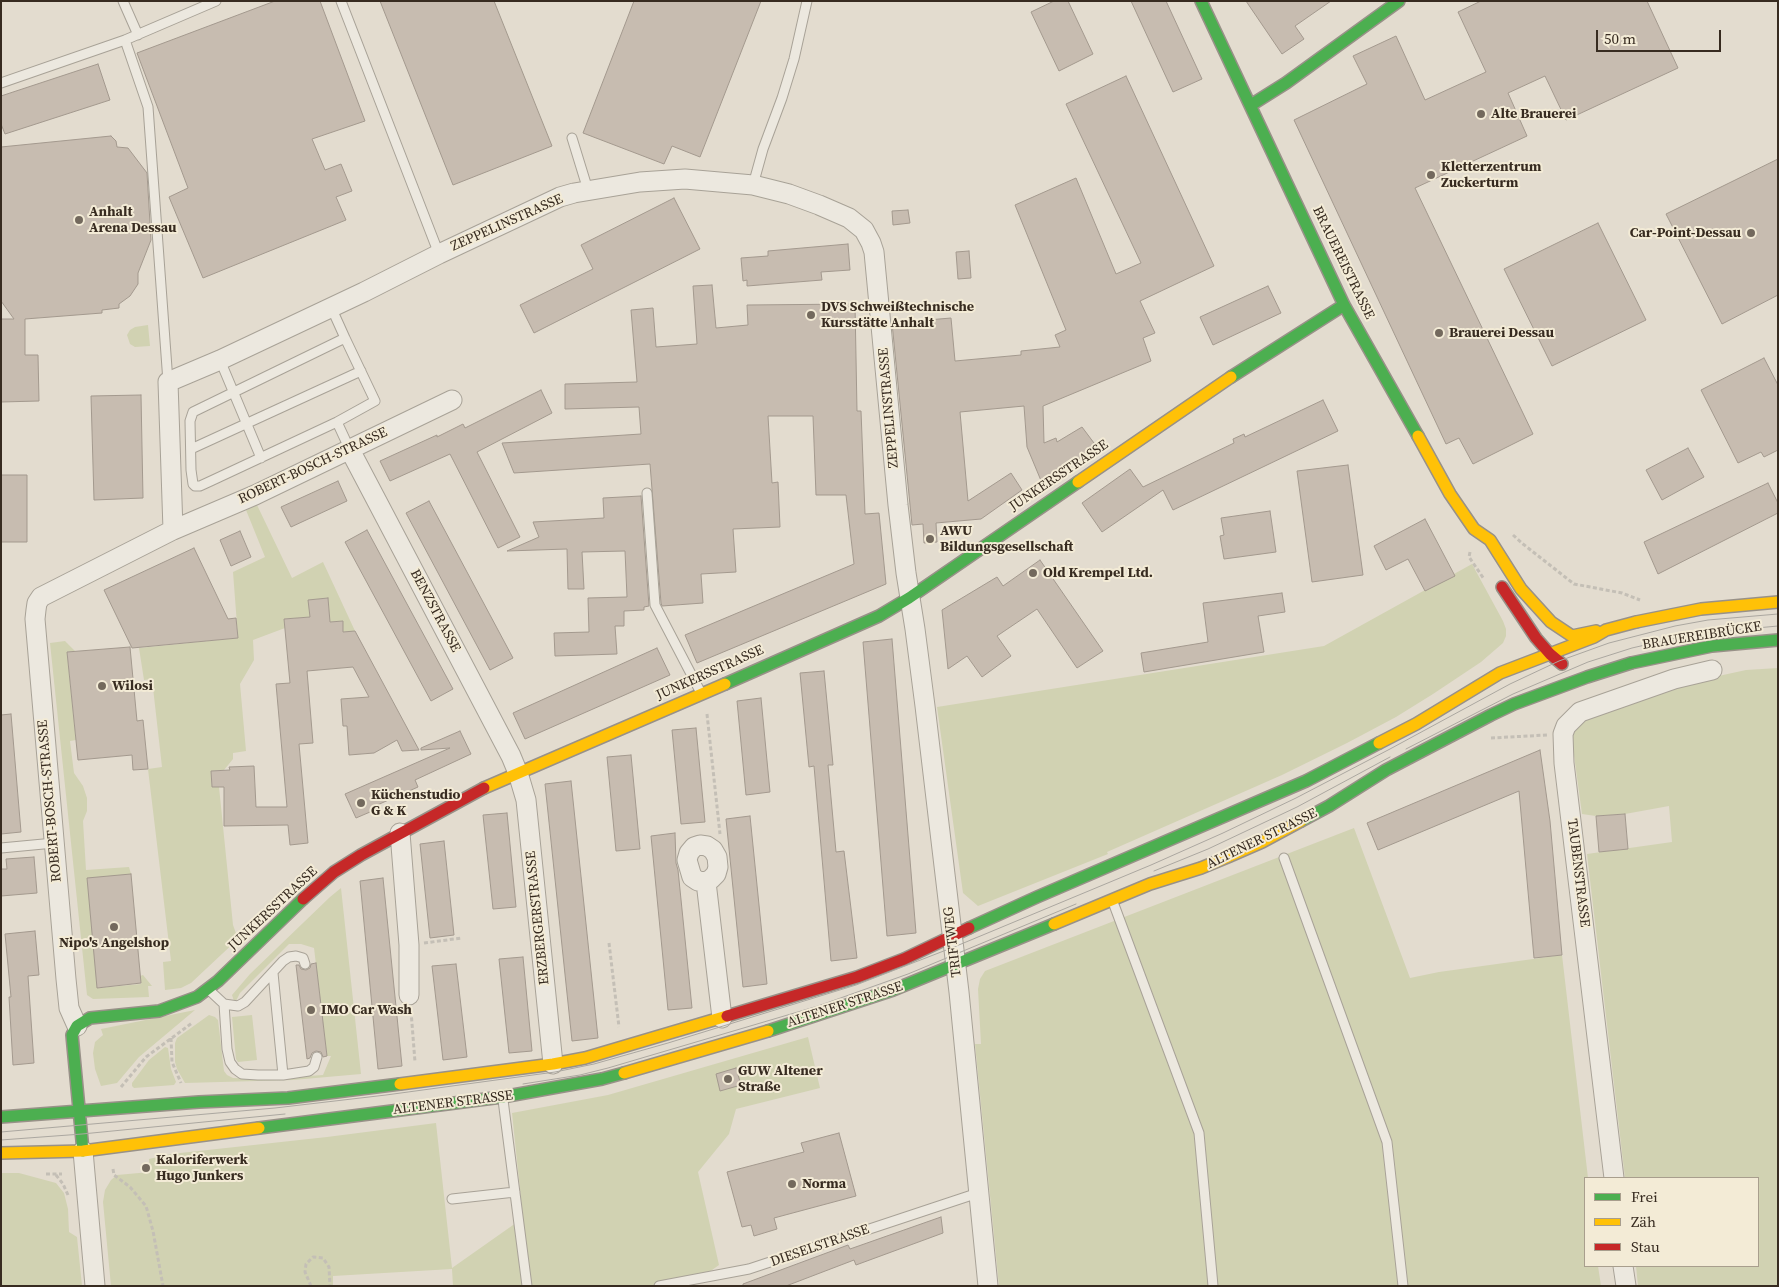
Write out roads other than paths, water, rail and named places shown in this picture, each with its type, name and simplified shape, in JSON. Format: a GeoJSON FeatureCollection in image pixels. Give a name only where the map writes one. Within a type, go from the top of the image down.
{"type":"FeatureCollection","features":[{"type":"Feature","properties":{"kind":"main road","name":"BRAUEREISTRASSE"},"geometry":{"type":"LineString","coordinates":[[1201,1],[1344,305],[1450,494],[1474,529],[1490,540],[1522,589],[1556,626],[1572,636],[1606,630]]}},
{"type":"Feature","properties":{"kind":"main road"},"geometry":{"type":"LineString","coordinates":[[1252,106],[1399,1]]}},
{"type":"Feature","properties":{"kind":"main road","name":"JUNKERSSTRASSE"},"geometry":{"type":"LineString","coordinates":[[76,1026],[90,1018],[160,1011],[186,1002],[208,990],[328,877],[361,855],[400,833],[461,800],[518,773],[879,616],[909,598],[1195,401],[1279,345],[1344,305]]}},
{"type":"Feature","properties":{"kind":"main road","name":"BRAUEREISTRASSE"},"geometry":{"type":"LineString","coordinates":[[1474,529],[1476,547]]}},
{"type":"Feature","properties":{"kind":"main road"},"geometry":{"type":"LineString","coordinates":[[1497,579],[1536,638],[1550,654],[1571,669],[1587,677]]}},
{"type":"Feature","properties":{"kind":"main road","name":"BRAUEREIBRÜCKE"},"geometry":{"type":"LineString","coordinates":[[1636,622],[1701,609],[1778,602]]}},
{"type":"Feature","properties":{"kind":"main road","name":"ALTENER STRASSE"},"geometry":{"type":"LineString","coordinates":[[1,1117],[199,1102],[288,1098],[553,1064],[622,1048],[722,1018],[857,977],[904,959],[1037,897],[1306,781],[1416,724],[1500,673],[1594,637],[1606,630],[1636,622]]}},
{"type":"Feature","properties":{"kind":"main road","name":"BRAUEREIBRÜCKE"},"geometry":{"type":"LineString","coordinates":[[1631,663],[1712,646],[1778,640]]}},
{"type":"Feature","properties":{"kind":"main road","name":"ALTENER STRASSE"},"geometry":{"type":"LineString","coordinates":[[1,1152],[83,1150],[502,1097],[602,1079],[643,1068],[893,990],[1150,884],[1201,868],[1262,842],[1329,806],[1386,770],[1514,704],[1631,663]]}},
{"type":"Feature","properties":{"kind":"main road","name":"ROBERT-BOSCH-STRASSE"},"geometry":{"type":"LineString","coordinates":[[76,1026],[72,1035],[83,1150]]}},
{"type":"Feature","properties":{"kind":"street","name":"ZEPPELINSTRASSE"},"geometry":{"type":"LineString","coordinates":[[168,388],[220,360],[560,197],[588,190],[640,182],[686,179],[753,186],[789,194],[849,218],[864,230],[871,242],[876,263],[898,505],[909,598]]}},
{"type":"Feature","properties":{"kind":"street"},"geometry":{"type":"LineString","coordinates":[[168,388],[173,530]]}},
{"type":"Feature","properties":{"kind":"street","name":"ROBERT-BOSCH-STRASSE"},"geometry":{"type":"LineString","coordinates":[[76,1026],[69,1008],[35,619],[37,603],[41,597],[173,530],[255,495],[452,400]]}},
{"type":"Feature","properties":{"kind":"street","name":"BENZSTRASSE"},"geometry":{"type":"LineString","coordinates":[[350,450],[511,756],[518,773]]}},
{"type":"Feature","properties":{"kind":"street","name":"TRIFTWEG"},"geometry":{"type":"LineString","coordinates":[[909,598],[919,658],[956,965],[988,1286]]}},
{"type":"Feature","properties":{"kind":"street","name":"TAUBENSTRASSE"},"geometry":{"type":"LineString","coordinates":[[1614,1177],[1564,763],[1563,734],[1566,726],[1580,712],[1674,678],[1712,670]]}},
{"type":"Feature","properties":{"kind":"street","name":"ERZBERGERSTRASSE"},"geometry":{"type":"LineString","coordinates":[[518,773],[526,800],[553,1064]]}},
{"type":"Feature","properties":{"kind":"street"},"geometry":{"type":"LineString","coordinates":[[400,833],[409,945],[410,995]]}},
{"type":"Feature","properties":{"kind":"street"},"geometry":{"type":"LineString","coordinates":[[700,845],[707,846],[713,850],[717,857],[718,867],[711,879],[706,882],[698,881],[692,877],[687,860],[689,853],[694,847],[700,845]]}},
{"type":"Feature","properties":{"kind":"street"},"geometry":{"type":"LineString","coordinates":[[706,882],[722,1018]]}},
{"type":"Feature","properties":{"kind":"street"},"geometry":{"type":"LineString","coordinates":[[83,1150],[95,1286]]}},
{"type":"Feature","properties":{"kind":"street"},"geometry":{"type":"LineString","coordinates":[[1624,1267],[1626,1286]]}},
{"type":"Feature","properties":{"kind":"lane"},"geometry":{"type":"LineString","coordinates":[[123,1],[138,34]]}},
{"type":"Feature","properties":{"kind":"lane"},"geometry":{"type":"LineString","coordinates":[[1,83],[125,40],[216,1]]}},
{"type":"Feature","properties":{"kind":"lane"},"geometry":{"type":"LineString","coordinates":[[341,1],[439,254]]}},
{"type":"Feature","properties":{"kind":"lane"},"geometry":{"type":"LineString","coordinates":[[753,186],[763,149],[792,66],[807,1]]}},
{"type":"Feature","properties":{"kind":"lane"},"geometry":{"type":"LineString","coordinates":[[125,40],[148,107],[168,388]]}},
{"type":"Feature","properties":{"kind":"lane"},"geometry":{"type":"LineString","coordinates":[[572,138],[588,190]]}},
{"type":"Feature","properties":{"kind":"lane"},"geometry":{"type":"LineString","coordinates":[[331,307],[375,401],[337,422],[213,480],[196,486],[192,478],[190,421],[193,412],[345,338]]}},
{"type":"Feature","properties":{"kind":"lane"},"geometry":{"type":"LineString","coordinates":[[220,360],[261,458]]}},
{"type":"Feature","properties":{"kind":"lane"},"geometry":{"type":"LineString","coordinates":[[191,450],[361,371]]}},
{"type":"Feature","properties":{"kind":"lane"},"geometry":{"type":"LineString","coordinates":[[337,422],[350,450]]}},
{"type":"Feature","properties":{"kind":"lane"},"geometry":{"type":"LineString","coordinates":[[647,493],[655,605],[701,693]]}},
{"type":"Feature","properties":{"kind":"lane"},"geometry":{"type":"LineString","coordinates":[[1,848],[54,843]]}},
{"type":"Feature","properties":{"kind":"lane"},"geometry":{"type":"LineString","coordinates":[[1284,858],[1387,1142],[1403,1286]]}},
{"type":"Feature","properties":{"kind":"lane"},"geometry":{"type":"LineString","coordinates":[[1112,900],[1199,1133],[1213,1286]]}},
{"type":"Feature","properties":{"kind":"lane"},"geometry":{"type":"LineString","coordinates":[[208,990],[224,1004],[234,1007],[241,1005],[288,958],[296,956],[303,958],[306,964]]}},
{"type":"Feature","properties":{"kind":"lane"},"geometry":{"type":"LineString","coordinates":[[273,973],[283,1075]]}},
{"type":"Feature","properties":{"kind":"lane"},"geometry":{"type":"LineString","coordinates":[[224,1004],[227,1049],[230,1062],[242,1074],[258,1076],[283,1075],[309,1071],[314,1067],[317,1058]]}},
{"type":"Feature","properties":{"kind":"lane"},"geometry":{"type":"LineString","coordinates":[[502,1097],[527,1286]]}},
{"type":"Feature","properties":{"kind":"lane"},"geometry":{"type":"LineString","coordinates":[[452,1199],[515,1192]]}},
{"type":"Feature","properties":{"kind":"lane","name":"DIESELSTRASSE"},"geometry":{"type":"LineString","coordinates":[[659,1286],[750,1269],[978,1193]]}},
{"type":"Feature","properties":{"kind":"tram line"},"geometry":{"type":"LineString","coordinates":[[1,1132],[275,1108],[386,1095],[555,1072],[594,1064],[668,1043],[856,985],[954,947],[1151,865],[1296,798],[1510,684],[1559,661],[1609,643],[1675,626],[1708,620],[1778,614]]}},
{"type":"Feature","properties":{"kind":"tram line"},"geometry":{"type":"LineString","coordinates":[[1406,749],[1513,694],[1588,662],[1632,648],[1671,639],[1703,633],[1778,626]]}},
{"type":"Feature","properties":{"kind":"tram line"},"geometry":{"type":"LineString","coordinates":[[1154,871],[1208,849],[1297,807],[1390,757]]}},
{"type":"Feature","properties":{"kind":"tram line"},"geometry":{"type":"LineString","coordinates":[[523,1084],[580,1075],[608,1068],[818,1006],[908,974],[1076,904]]}},
{"type":"Feature","properties":{"kind":"tram line"},"geometry":{"type":"LineString","coordinates":[[1,1140],[285,1114]]}},
{"type":"Feature","properties":{"kind":"place","name":"Alte Brauerei"},"geometry":{"type":"Point","coordinates":[1481,114]}},
{"type":"Feature","properties":{"kind":"place","name":"Kletterzentrum Zuckerturm"},"geometry":{"type":"Point","coordinates":[1431,175]}},
{"type":"Feature","properties":{"kind":"place","name":"Anhalt Arena Dessau"},"geometry":{"type":"Point","coordinates":[79,220]}},
{"type":"Feature","properties":{"kind":"place","name":"Car-Point-Dessau"},"geometry":{"type":"Point","coordinates":[1751,233]}},
{"type":"Feature","properties":{"kind":"place","name":"DVS Schweißtechnische Kursstätte Anhalt"},"geometry":{"type":"Point","coordinates":[811,315]}},
{"type":"Feature","properties":{"kind":"place","name":"Brauerei Dessau"},"geometry":{"type":"Point","coordinates":[1439,333]}},
{"type":"Feature","properties":{"kind":"place","name":"AWU Bildungsgesellschaft"},"geometry":{"type":"Point","coordinates":[930,539]}},
{"type":"Feature","properties":{"kind":"place","name":"Old Krempel Ltd."},"geometry":{"type":"Point","coordinates":[1033,573]}},
{"type":"Feature","properties":{"kind":"place","name":"Wilosi"},"geometry":{"type":"Point","coordinates":[102,686]}},
{"type":"Feature","properties":{"kind":"place","name":"Küchenstudio G & K"},"geometry":{"type":"Point","coordinates":[361,803]}},
{"type":"Feature","properties":{"kind":"place","name":"Nipo's Angelshop"},"geometry":{"type":"Point","coordinates":[114,927]}},
{"type":"Feature","properties":{"kind":"place","name":"IMO Car Wash"},"geometry":{"type":"Point","coordinates":[311,1010]}},
{"type":"Feature","properties":{"kind":"place","name":"GUW Altener Straße"},"geometry":{"type":"Point","coordinates":[728,1079]}},
{"type":"Feature","properties":{"kind":"place","name":"Kaloriferwerk Hugo Junkers"},"geometry":{"type":"Point","coordinates":[146,1168]}},
{"type":"Feature","properties":{"kind":"place","name":"Norma"},"geometry":{"type":"Point","coordinates":[792,1184]}}]}
